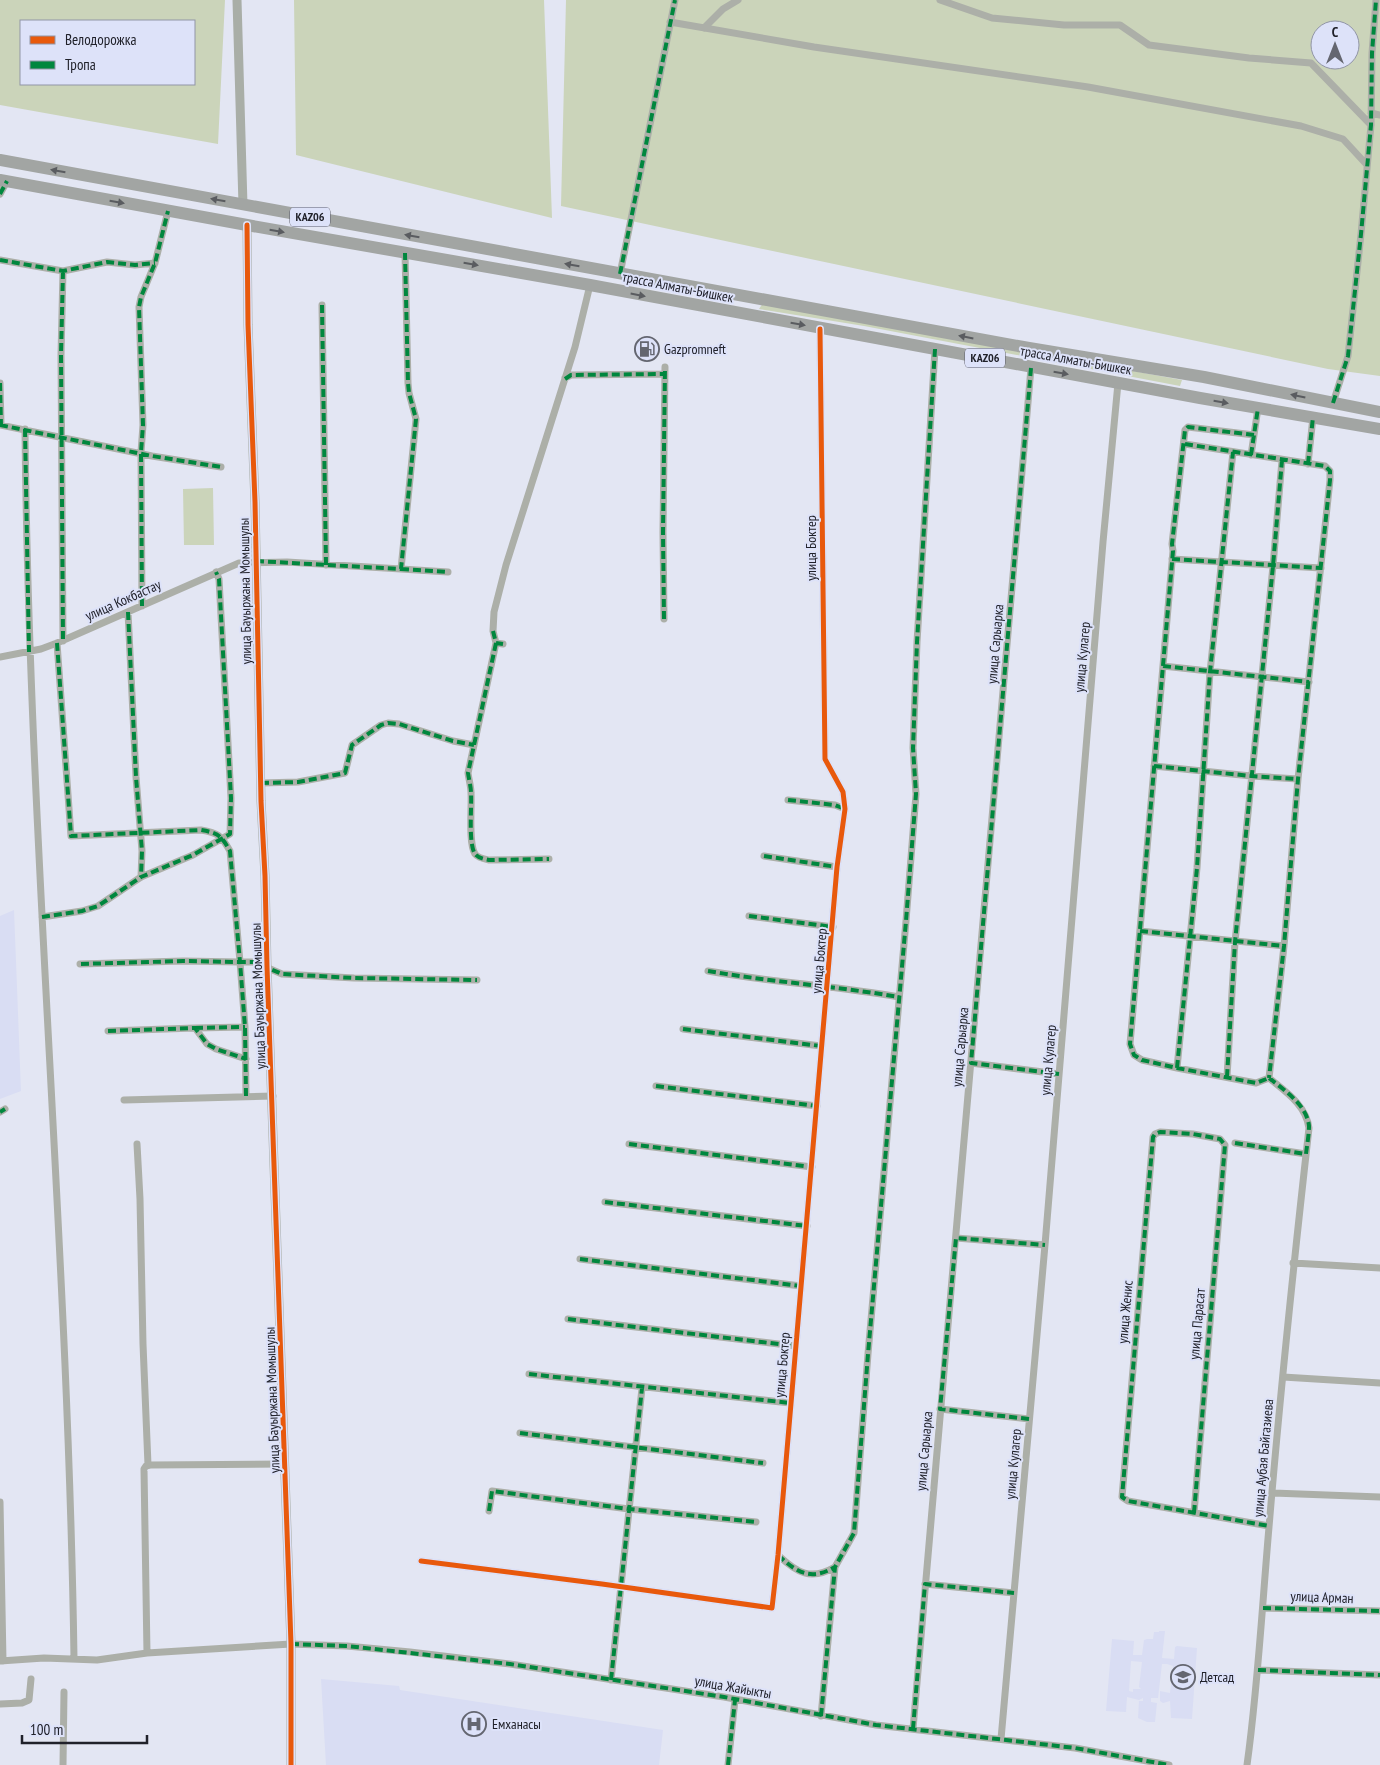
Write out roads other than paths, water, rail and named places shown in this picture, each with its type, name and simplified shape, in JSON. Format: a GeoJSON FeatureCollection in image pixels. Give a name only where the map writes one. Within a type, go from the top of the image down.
{"type":"FeatureCollection","features":[{"type":"Feature","properties":{"kind":"highway","name":"KАZ06"},"geometry":{"type":"LineString","coordinates":[[0,160],[620,274]]}},
{"type":"Feature","properties":{"kind":"highway","name":"KАZ06"},"geometry":{"type":"LineString","coordinates":[[4,181],[590,285]]}},
{"type":"Feature","properties":{"kind":"highway","name":"трасса Алматы-Бишкек"},"geometry":{"type":"LineString","coordinates":[[620,274],[1029,348],[1204,377],[1380,412]]}},
{"type":"Feature","properties":{"kind":"highway","name":"трасса Алматы-Бишкек"},"geometry":{"type":"LineString","coordinates":[[590,285],[1031,368],[1380,429]]}},
{"type":"Feature","properties":{"kind":"highway"},"geometry":{"type":"LineString","coordinates":[[744,314],[748,296]]}},
{"type":"Feature","properties":{"kind":"highway"},"geometry":{"type":"LineString","coordinates":[[1200,398],[1204,377]]}},
{"type":"Feature","properties":{"kind":"street"},"geometry":{"type":"LineString","coordinates":[[237,0],[243,205]]}},
{"type":"Feature","properties":{"kind":"street"},"geometry":{"type":"LineString","coordinates":[[620,274],[675,0]]}},
{"type":"Feature","properties":{"kind":"street"},"geometry":{"type":"LineString","coordinates":[[704,28],[723,9],[738,0]]}},
{"type":"Feature","properties":{"kind":"street"},"geometry":{"type":"LineString","coordinates":[[940,0],[992,18],[1064,25],[1120,25],[1149,45],[1249,58],[1311,63],[1371,125]]}},
{"type":"Feature","properties":{"kind":"street"},"geometry":{"type":"LineString","coordinates":[[1333,403],[1348,356],[1371,125],[1372,53],[1376,0]]}},
{"type":"Feature","properties":{"kind":"street"},"geometry":{"type":"LineString","coordinates":[[670,22],[814,47],[1088,87],[1301,126],[1343,139],[1367,165]]}},
{"type":"Feature","properties":{"kind":"street"},"geometry":{"type":"LineString","coordinates":[[1372,53],[1380,48]]}},
{"type":"Feature","properties":{"kind":"street"},"geometry":{"type":"LineString","coordinates":[[1371,113],[1380,115]]}},
{"type":"Feature","properties":{"kind":"street"},"geometry":{"type":"LineString","coordinates":[[0,194],[4,181]]}},
{"type":"Feature","properties":{"kind":"street"},"geometry":{"type":"LineString","coordinates":[[142,606],[141,452],[143,425],[139,307],[141,297],[155,264],[168,211]]}},
{"type":"Feature","properties":{"kind":"street","name":"улица Бауыржана Момышулы"},"geometry":{"type":"LineString","coordinates":[[247,225],[248,335],[261,783],[291,1644],[291,1765]]}},
{"type":"Feature","properties":{"kind":"street"},"geometry":{"type":"LineString","coordinates":[[401,569],[416,418],[408,382],[405,253]]}},
{"type":"Feature","properties":{"kind":"street"},"geometry":{"type":"LineString","coordinates":[[0,260],[63,271],[108,262],[136,265],[155,264]]}},
{"type":"Feature","properties":{"kind":"street"},"geometry":{"type":"LineString","coordinates":[[63,271],[60,642],[71,836],[201,830],[215,832],[223,839],[230,850],[240,962],[246,1059],[246,1096]]}},
{"type":"Feature","properties":{"kind":"street"},"geometry":{"type":"LineString","coordinates":[[549,859],[489,860],[475,855],[472,848],[471,792],[468,773],[500,644],[493,631],[494,612],[506,565],[575,347],[590,285]]}},
{"type":"Feature","properties":{"kind":"street"},"geometry":{"type":"LineString","coordinates":[[322,305],[326,565]]}},
{"type":"Feature","properties":{"kind":"street","name":"улица Боктер"},"geometry":{"type":"LineString","coordinates":[[620,1587],[772,1608],[837,867],[845,809],[842,792],[825,759],[820,328]]}},
{"type":"Feature","properties":{"kind":"street"},"geometry":{"type":"LineString","coordinates":[[821,1716],[835,1567],[854,1533],[916,794],[913,748],[917,642],[935,349]]}},
{"type":"Feature","properties":{"kind":"street","name":"улица Сарыарка"},"geometry":{"type":"LineString","coordinates":[[913,1730],[1031,368]]}},
{"type":"Feature","properties":{"kind":"street"},"geometry":{"type":"LineString","coordinates":[[565,379],[571,374],[665,371],[664,619]]}},
{"type":"Feature","properties":{"kind":"street"},"geometry":{"type":"LineString","coordinates":[[0,383],[1,425],[221,467]]}},
{"type":"Feature","properties":{"kind":"street","name":"улица Кулагер"},"geometry":{"type":"LineString","coordinates":[[1001,1740],[1118,383]]}},
{"type":"Feature","properties":{"kind":"street"},"geometry":{"type":"LineString","coordinates":[[1250,455],[1258,408]]}},
{"type":"Feature","properties":{"kind":"street"},"geometry":{"type":"LineString","coordinates":[[1308,464],[1313,417]]}},
{"type":"Feature","properties":{"kind":"street"},"geometry":{"type":"LineString","coordinates":[[1185,444],[1325,466],[1330,471],[1298,778],[1284,946],[1269,1078],[1256,1083],[1142,1060],[1134,1055],[1131,1049],[1172,544],[1185,444],[1185,430],[1188,428],[1254,435]]}},
{"type":"Feature","properties":{"kind":"street"},"geometry":{"type":"LineString","coordinates":[[24,429],[29,652],[70,1485],[74,1658]]}},
{"type":"Feature","properties":{"kind":"street"},"geometry":{"type":"LineString","coordinates":[[1177,1068],[1198,868],[1210,672],[1232,452]]}},
{"type":"Feature","properties":{"kind":"street"},"geometry":{"type":"LineString","coordinates":[[1228,1077],[1235,942],[1282,460]]}},
{"type":"Feature","properties":{"kind":"street"},"geometry":{"type":"LineString","coordinates":[[1172,559],[1321,568]]}},
{"type":"Feature","properties":{"kind":"street","name":"улица Кокбастау"},"geometry":{"type":"LineString","coordinates":[[0,657],[29,652],[60,642],[239,563],[256,561],[448,572]]}},
{"type":"Feature","properties":{"kind":"street"},"geometry":{"type":"LineString","coordinates":[[42,917],[82,911],[98,906],[141,877],[171,865],[230,834],[231,798],[220,588],[216,572]]}},
{"type":"Feature","properties":{"kind":"street"},"geometry":{"type":"LineString","coordinates":[[128,612],[136,777],[142,851],[141,877]]}},
{"type":"Feature","properties":{"kind":"street"},"geometry":{"type":"LineString","coordinates":[[1162,666],[1309,682]]}},
{"type":"Feature","properties":{"kind":"street"},"geometry":{"type":"LineString","coordinates":[[261,783],[298,782],[344,773],[352,745],[381,725],[388,723],[474,745]]}},
{"type":"Feature","properties":{"kind":"street"},"geometry":{"type":"LineString","coordinates":[[1154,766],[1203,772],[1298,778]]}},
{"type":"Feature","properties":{"kind":"street"},"geometry":{"type":"LineString","coordinates":[[788,800],[834,805],[845,809]]}},
{"type":"Feature","properties":{"kind":"street"},"geometry":{"type":"LineString","coordinates":[[764,856],[837,867]]}},
{"type":"Feature","properties":{"kind":"street"},"geometry":{"type":"LineString","coordinates":[[749,916],[833,927]]}},
{"type":"Feature","properties":{"kind":"street"},"geometry":{"type":"LineString","coordinates":[[1140,931],[1284,946]]}},
{"type":"Feature","properties":{"kind":"street"},"geometry":{"type":"LineString","coordinates":[[254,962],[267,951]]}},
{"type":"Feature","properties":{"kind":"street"},"geometry":{"type":"LineString","coordinates":[[80,964],[173,961],[254,962],[282,974],[477,980]]}},
{"type":"Feature","properties":{"kind":"street"},"geometry":{"type":"LineString","coordinates":[[708,971],[746,978],[828,986],[899,997]]}},
{"type":"Feature","properties":{"kind":"street"},"geometry":{"type":"LineString","coordinates":[[108,1031],[244,1026]]}},
{"type":"Feature","properties":{"kind":"street"},"geometry":{"type":"LineString","coordinates":[[196,1028],[207,1044],[246,1059]]}},
{"type":"Feature","properties":{"kind":"street"},"geometry":{"type":"LineString","coordinates":[[683,1029],[821,1046]]}},
{"type":"Feature","properties":{"kind":"street"},"geometry":{"type":"LineString","coordinates":[[971,1063],[1059,1074]]}},
{"type":"Feature","properties":{"kind":"street","name":"улица Аубая Байгазиева"},"geometry":{"type":"LineString","coordinates":[[1247,1765],[1264,1608],[1269,1526],[1293,1263],[1309,1128],[1305,1112],[1269,1078]]}},
{"type":"Feature","properties":{"kind":"street"},"geometry":{"type":"LineString","coordinates":[[656,1086],[817,1106]]}},
{"type":"Feature","properties":{"kind":"street"},"geometry":{"type":"LineString","coordinates":[[124,1100],[273,1096]]}},
{"type":"Feature","properties":{"kind":"street","name":"улица Женис"},"geometry":{"type":"LineString","coordinates":[[1194,1513],[1128,1501],[1122,1497],[1153,1137],[1160,1132],[1193,1134],[1220,1139]]}},
{"type":"Feature","properties":{"kind":"street","name":"улица Парасат"},"geometry":{"type":"LineString","coordinates":[[1194,1513],[1225,1145],[1220,1139]]}},
{"type":"Feature","properties":{"kind":"street"},"geometry":{"type":"LineString","coordinates":[[1236,1143],[1306,1154]]}},
{"type":"Feature","properties":{"kind":"street"},"geometry":{"type":"LineString","coordinates":[[137,1144],[148,1466]]}},
{"type":"Feature","properties":{"kind":"street"},"geometry":{"type":"LineString","coordinates":[[629,1144],[812,1167]]}},
{"type":"Feature","properties":{"kind":"street"},"geometry":{"type":"LineString","coordinates":[[605,1202],[807,1226]]}},
{"type":"Feature","properties":{"kind":"street"},"geometry":{"type":"LineString","coordinates":[[956,1238],[1045,1244]]}},
{"type":"Feature","properties":{"kind":"street"},"geometry":{"type":"LineString","coordinates":[[580,1259],[801,1286]]}},
{"type":"Feature","properties":{"kind":"street"},"geometry":{"type":"LineString","coordinates":[[1293,1263],[1380,1268]]}},
{"type":"Feature","properties":{"kind":"street"},"geometry":{"type":"LineString","coordinates":[[568,1319],[795,1346]]}},
{"type":"Feature","properties":{"kind":"street"},"geometry":{"type":"LineString","coordinates":[[528,1374],[790,1404]]}},
{"type":"Feature","properties":{"kind":"street"},"geometry":{"type":"LineString","coordinates":[[1282,1377],[1380,1383]]}},
{"type":"Feature","properties":{"kind":"street"},"geometry":{"type":"LineString","coordinates":[[611,1680],[642,1388]]}},
{"type":"Feature","properties":{"kind":"street"},"geometry":{"type":"LineString","coordinates":[[940,1410],[1029,1419]]}},
{"type":"Feature","properties":{"kind":"street"},"geometry":{"type":"LineString","coordinates":[[520,1433],[763,1463]]}},
{"type":"Feature","properties":{"kind":"street"},"geometry":{"type":"LineString","coordinates":[[148,1654],[144,1469],[148,1466],[285,1464]]}},
{"type":"Feature","properties":{"kind":"street"},"geometry":{"type":"LineString","coordinates":[[489,1511],[492,1491],[756,1522]]}},
{"type":"Feature","properties":{"kind":"street"},"geometry":{"type":"LineString","coordinates":[[1273,1492],[1380,1497]]}},
{"type":"Feature","properties":{"kind":"street"},"geometry":{"type":"LineString","coordinates":[[0,1502],[2,1661]]}},
{"type":"Feature","properties":{"kind":"street"},"geometry":{"type":"LineString","coordinates":[[1194,1513],[1269,1526]]}},
{"type":"Feature","properties":{"kind":"street"},"geometry":{"type":"LineString","coordinates":[[778,1555],[799,1571],[808,1574],[822,1574],[835,1567]]}},
{"type":"Feature","properties":{"kind":"street"},"geometry":{"type":"LineString","coordinates":[[421,1561],[620,1587]]}},
{"type":"Feature","properties":{"kind":"street"},"geometry":{"type":"LineString","coordinates":[[925,1584],[1014,1593]]}},
{"type":"Feature","properties":{"kind":"street","name":"улица Арман"},"geometry":{"type":"LineString","coordinates":[[1264,1608],[1380,1611]]}},
{"type":"Feature","properties":{"kind":"street","name":"улица Жайыкты"},"geometry":{"type":"LineString","coordinates":[[2,1661],[74,1658],[97,1660],[148,1654],[291,1644],[347,1646],[510,1664],[724,1697],[876,1725],[1075,1748],[1169,1765]]}},
{"type":"Feature","properties":{"kind":"street"},"geometry":{"type":"LineString","coordinates":[[1258,1670],[1380,1675]]}},
{"type":"Feature","properties":{"kind":"street"},"geometry":{"type":"LineString","coordinates":[[0,1704],[22,1703],[29,1700],[31,1679]]}},
{"type":"Feature","properties":{"kind":"street"},"geometry":{"type":"LineString","coordinates":[[63,1765],[64,1692]]}},
{"type":"Feature","properties":{"kind":"street"},"geometry":{"type":"LineString","coordinates":[[728,1765],[735,1700]]}},
{"type":"Feature","properties":{"kind":"place","name":"Gazpromneft"},"geometry":{"type":"Point","coordinates":[647,349]}},
{"type":"Feature","properties":{"kind":"place","name":"Детсад"},"geometry":{"type":"Point","coordinates":[1183,1677]}},
{"type":"Feature","properties":{"kind":"place","name":"Емханасы"},"geometry":{"type":"Point","coordinates":[474,1724]}}]}
